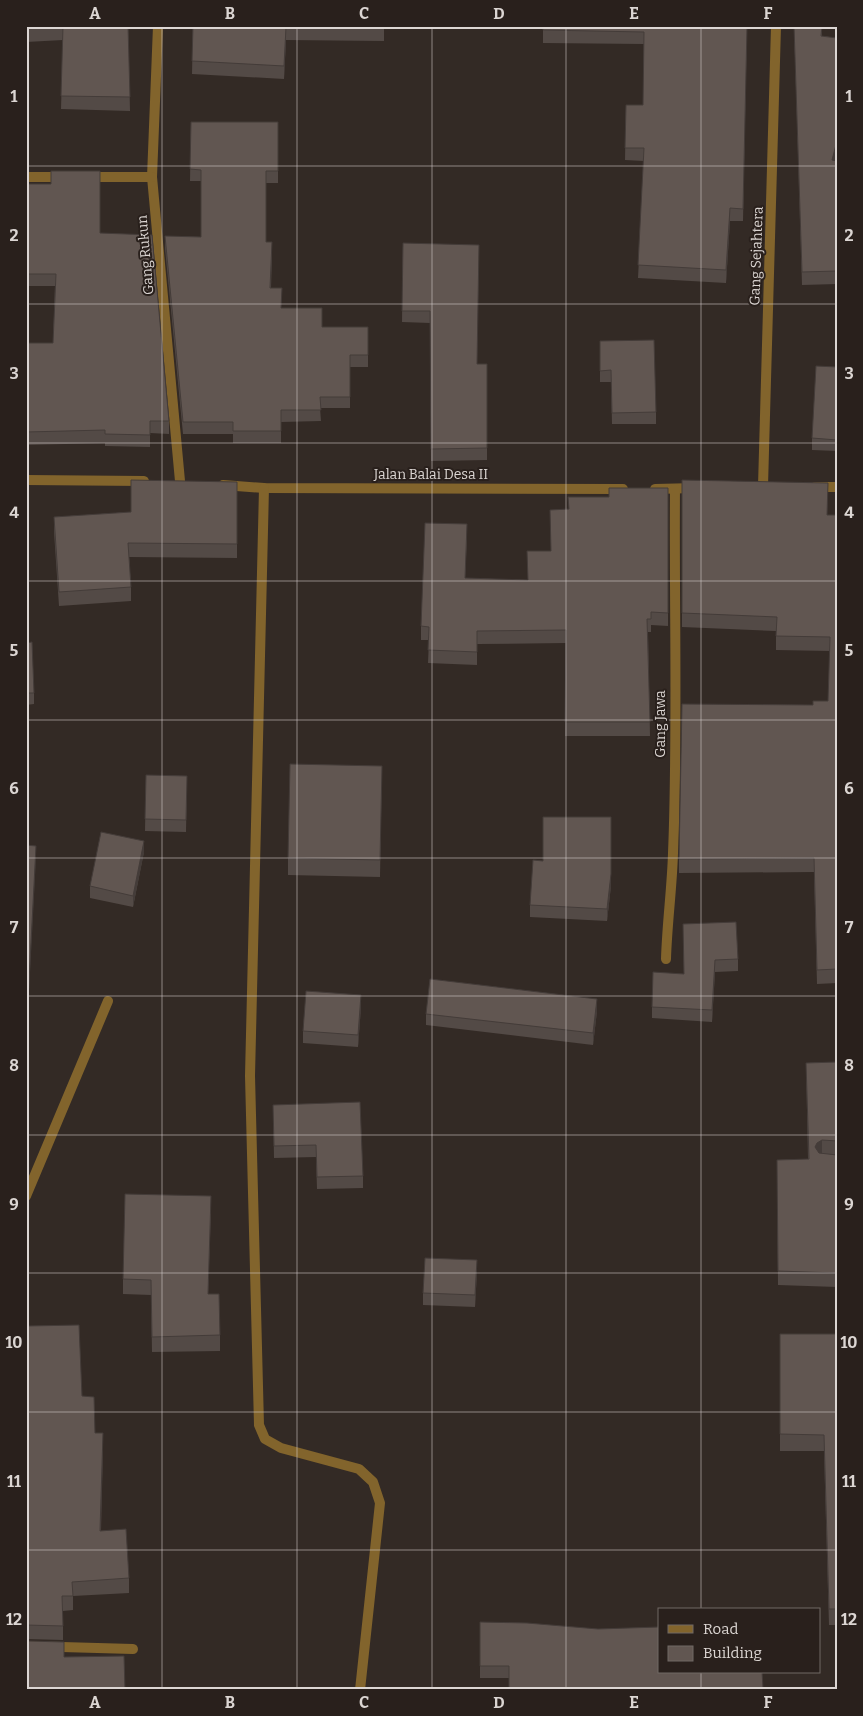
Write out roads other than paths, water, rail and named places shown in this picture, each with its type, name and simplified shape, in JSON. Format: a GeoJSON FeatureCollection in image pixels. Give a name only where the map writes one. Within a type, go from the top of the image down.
{"type":"FeatureCollection","features":[{"type":"Feature","properties":{"kind":"street","name":"Gang Rukun"},"geometry":{"type":"LineString","coordinates":[[158,26],[152,177],[180,481]]}},
{"type":"Feature","properties":{"kind":"street","name":"Gang Sejahtera"},"geometry":{"type":"LineString","coordinates":[[763,486],[776,26]]}},
{"type":"Feature","properties":{"kind":"street"},"geometry":{"type":"LineString","coordinates":[[26,177],[152,177]]}},
{"type":"Feature","properties":{"kind":"street"},"geometry":{"type":"LineString","coordinates":[[26,480],[151,481]]}},
{"type":"Feature","properties":{"kind":"street","name":"Jalan Balai Desa II"},"geometry":{"type":"LineString","coordinates":[[208,483],[264,488],[704,488]]}},
{"type":"Feature","properties":{"kind":"street"},"geometry":{"type":"LineString","coordinates":[[800,486],[837,487]]}},
{"type":"Feature","properties":{"kind":"street"},"geometry":{"type":"LineString","coordinates":[[264,488],[250,1076],[259,1425],[265,1439],[281,1448],[360,1470],[373,1482],[380,1503],[360,1690]]}},
{"type":"Feature","properties":{"kind":"street","name":"Gang Jawa"},"geometry":{"type":"LineString","coordinates":[[666,959],[673,855],[675,489]]}},
{"type":"Feature","properties":{"kind":"street"},"geometry":{"type":"LineString","coordinates":[[26,1196],[108,1001]]}},
{"type":"Feature","properties":{"kind":"street"},"geometry":{"type":"LineString","coordinates":[[26,1646],[133,1649]]}}]}
